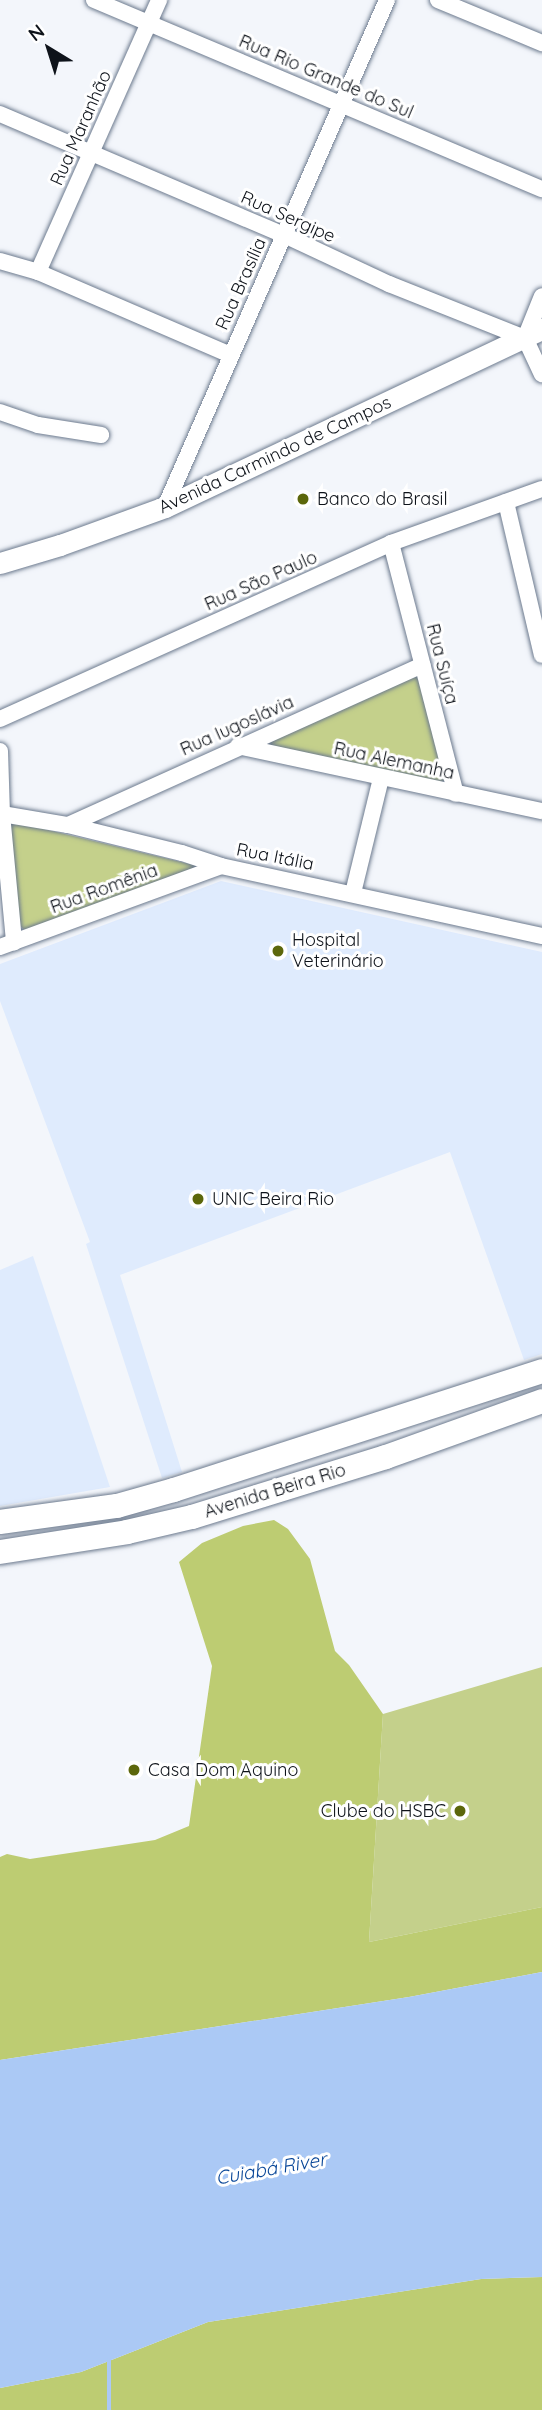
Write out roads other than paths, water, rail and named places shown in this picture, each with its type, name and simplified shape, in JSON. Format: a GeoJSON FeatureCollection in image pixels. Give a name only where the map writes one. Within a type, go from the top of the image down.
{"type":"FeatureCollection","features":[{"type":"Feature","properties":{"kind":"main road","name":"Avenida Carmindo de Campos"},"geometry":{"type":"LineString","coordinates":[[0,562],[60,545],[164,507],[533,333]]}},
{"type":"Feature","properties":{"kind":"main road","name":"Avenida Beira Rio"},"geometry":{"type":"LineString","coordinates":[[0,1522],[117,1506],[385,1424],[542,1371]]}},
{"type":"Feature","properties":{"kind":"main road","name":"Avenida Beira Rio"},"geometry":{"type":"LineString","coordinates":[[0,1552],[127,1532],[172,1522],[386,1457],[542,1401]]}},
{"type":"Feature","properties":{"kind":"main road"},"geometry":{"type":"LineString","coordinates":[[385,1424],[375,1442],[380,1454],[386,1457]]}},
{"type":"Feature","properties":{"kind":"main road"},"geometry":{"type":"LineString","coordinates":[[350,1435],[359,1444],[360,1451],[350,1467]]}},
{"type":"Feature","properties":{"kind":"street","name":"Rua Rio Grande do Sul"},"geometry":{"type":"LineString","coordinates":[[94,0],[542,189]]}},
{"type":"Feature","properties":{"kind":"street","name":"Rua Maranhão"},"geometry":{"type":"LineString","coordinates":[[38,272],[159,0]]}},
{"type":"Feature","properties":{"kind":"street","name":"Rua Brasília"},"geometry":{"type":"LineString","coordinates":[[164,507],[387,0]]}},
{"type":"Feature","properties":{"kind":"street"},"geometry":{"type":"LineString","coordinates":[[438,0],[542,43]]}},
{"type":"Feature","properties":{"kind":"street","name":"Rua Sergipe"},"geometry":{"type":"LineString","coordinates":[[0,114],[284,235],[389,284],[533,333]]}},
{"type":"Feature","properties":{"kind":"street"},"geometry":{"type":"LineString","coordinates":[[0,261],[38,272],[232,355]]}},
{"type":"Feature","properties":{"kind":"street"},"geometry":{"type":"LineString","coordinates":[[542,296],[533,333],[542,374]]}},
{"type":"Feature","properties":{"kind":"street"},"geometry":{"type":"LineString","coordinates":[[0,412],[38,425],[101,435]]}},
{"type":"Feature","properties":{"kind":"street","name":"Rua São Paulo"},"geometry":{"type":"LineString","coordinates":[[0,719],[391,544],[542,489]]}},
{"type":"Feature","properties":{"kind":"street"},"geometry":{"type":"LineString","coordinates":[[506,502],[537,614],[542,655]]}},
{"type":"Feature","properties":{"kind":"street","name":"Rua Suíça"},"geometry":{"type":"LineString","coordinates":[[391,544],[456,794]]}},
{"type":"Feature","properties":{"kind":"street","name":"Rua Iugoslávia"},"geometry":{"type":"LineString","coordinates":[[68,825],[238,746],[423,665]]}},
{"type":"Feature","properties":{"kind":"street","name":"Rua Alemanha"},"geometry":{"type":"LineString","coordinates":[[238,746],[542,811]]}},
{"type":"Feature","properties":{"kind":"street"},"geometry":{"type":"LineString","coordinates":[[0,751],[7,945]]}},
{"type":"Feature","properties":{"kind":"street"},"geometry":{"type":"LineString","coordinates":[[353,893],[381,778]]}},
{"type":"Feature","properties":{"kind":"street","name":"Rua Itália"},"geometry":{"type":"LineString","coordinates":[[2,814],[68,825],[181,853],[221,866],[353,893],[434,915],[542,936]]}},
{"type":"Feature","properties":{"kind":"street","name":"Rua Romênia"},"geometry":{"type":"LineString","coordinates":[[7,945],[221,866]]}},
{"type":"Feature","properties":{"kind":"water","name":"Cuiabá River"},"geometry":{"type":"Polygon","coordinates":[[[542,1972],[542,2277],[481,2279],[208,2322],[81,2372],[0,2388],[0,2060],[409,1997],[542,1972]]]}},
{"type":"Feature","properties":{"kind":"waterway"},"geometry":{"type":"LineString","coordinates":[[109,2360],[109,2410]]}},
{"type":"Feature","properties":{"kind":"place","name":"Banco do Brasil"},"geometry":{"type":"Point","coordinates":[303,499]}},
{"type":"Feature","properties":{"kind":"place","name":"Hospital Veterinário"},"geometry":{"type":"Point","coordinates":[278,951]}},
{"type":"Feature","properties":{"kind":"place","name":"UNIC Beira Rio"},"geometry":{"type":"Point","coordinates":[198,1199]}},
{"type":"Feature","properties":{"kind":"place","name":"Casa Dom Aquino"},"geometry":{"type":"Point","coordinates":[134,1770]}},
{"type":"Feature","properties":{"kind":"place","name":"Clube do HSBC"},"geometry":{"type":"Point","coordinates":[460,1811]}}]}
